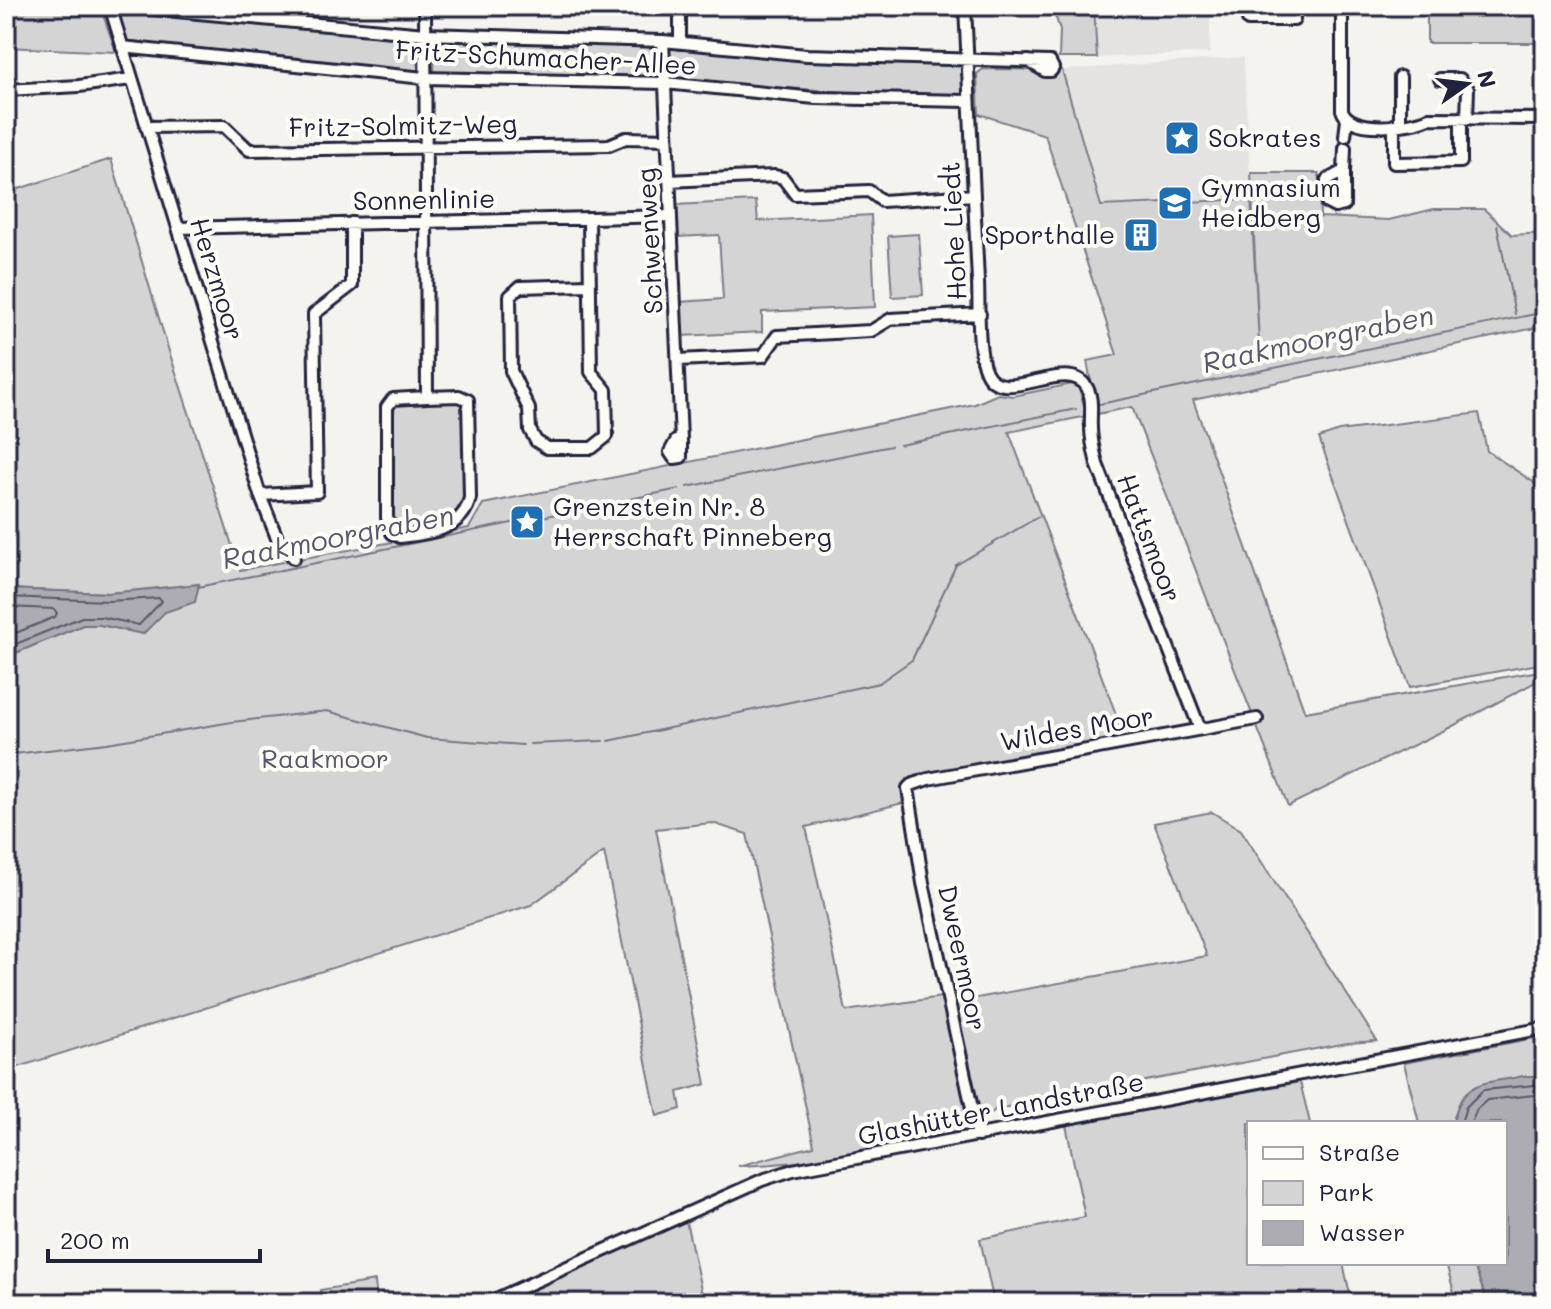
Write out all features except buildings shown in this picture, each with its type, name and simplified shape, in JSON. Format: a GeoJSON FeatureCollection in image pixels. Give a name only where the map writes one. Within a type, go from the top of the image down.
{"type":"FeatureCollection","features":[{"type":"Feature","properties":{"kind":"street","name":"Herzmoor"},"geometry":{"type":"LineString","coordinates":[[110,6],[260,495],[277,538],[294,558]]}},
{"type":"Feature","properties":{"kind":"street","name":"Fritz-Schumacher-Allee"},"geometry":{"type":"LineString","coordinates":[[122,6],[185,9],[425,34],[663,41],[807,55],[1028,61]]}},
{"type":"Feature","properties":{"kind":"street"},"geometry":{"type":"LineString","coordinates":[[425,6],[427,397]]}},
{"type":"Feature","properties":{"kind":"street"},"geometry":{"type":"LineString","coordinates":[[680,6],[680,43]]}},
{"type":"Feature","properties":{"kind":"street","name":"Hohe Liedt"},"geometry":{"type":"LineString","coordinates":[[965,6],[984,365],[997,384],[1013,385],[1061,377]]}},
{"type":"Feature","properties":{"kind":"street"},"geometry":{"type":"LineString","coordinates":[[1248,6],[1248,20],[1294,20],[1294,6]]}},
{"type":"Feature","properties":{"kind":"street"},"geometry":{"type":"LineString","coordinates":[[1342,6],[1345,136]]}},
{"type":"Feature","properties":{"kind":"street","name":"Schwenweg"},"geometry":{"type":"LineString","coordinates":[[663,41],[681,439]]}},
{"type":"Feature","properties":{"kind":"street","name":"Fritz-Schumacher-Allee"},"geometry":{"type":"LineString","coordinates":[[122,47],[424,78],[665,83],[815,98],[969,101]]}},
{"type":"Feature","properties":{"kind":"street"},"geometry":{"type":"LineString","coordinates":[[1400,77],[1394,163],[1461,162],[1468,89],[1460,79],[1440,79]]}},
{"type":"Feature","properties":{"kind":"street"},"geometry":{"type":"LineString","coordinates":[[6,90],[79,86],[131,79]]}},
{"type":"Feature","properties":{"kind":"street"},"geometry":{"type":"LineString","coordinates":[[1347,119],[1361,125],[1416,125],[1429,118],[1545,119]]}},
{"type":"Feature","properties":{"kind":"street","name":"Fritz-Solmitz-Weg"},"geometry":{"type":"LineString","coordinates":[[146,127],[224,126],[249,150],[609,145],[626,138],[667,139]]}},
{"type":"Feature","properties":{"kind":"street"},"geometry":{"type":"LineString","coordinates":[[1344,171],[1345,148]]}},
{"type":"Feature","properties":{"kind":"street"},"geometry":{"type":"LineString","coordinates":[[669,181],[775,176],[783,178],[795,194],[869,191],[882,201],[974,195]]}},
{"type":"Feature","properties":{"kind":"street","name":"Sonnenlinie"},"geometry":{"type":"LineString","coordinates":[[178,228],[671,216]]}},
{"type":"Feature","properties":{"kind":"street"},"geometry":{"type":"LineString","coordinates":[[589,218],[591,372],[606,390],[607,436],[592,448],[547,448],[536,441],[530,430],[529,409],[511,371],[510,296],[520,287],[589,285]]}},
{"type":"Feature","properties":{"kind":"street"},"geometry":{"type":"LineString","coordinates":[[260,495],[317,492],[314,314],[352,285],[352,223]]}},
{"type":"Feature","properties":{"kind":"street"},"geometry":{"type":"LineString","coordinates":[[678,360],[763,356],[777,336],[871,331],[891,319],[980,314]]}},
{"type":"Feature","properties":{"kind":"street","name":"Hattsmoor"},"geometry":{"type":"LineString","coordinates":[[1061,377],[1078,379],[1088,390],[1092,444],[1097,464],[1200,729]]}},
{"type":"Feature","properties":{"kind":"street"},"geometry":{"type":"LineString","coordinates":[[459,396],[468,400],[470,498],[465,513],[451,526],[400,537],[392,533],[387,518],[387,407],[393,399],[427,397],[459,396]]}},
{"type":"Feature","properties":{"kind":"street","name":"Wildes Moor"},"geometry":{"type":"LineString","coordinates":[[908,788],[928,779],[1257,719]]}},
{"type":"Feature","properties":{"kind":"street","name":"Dweermoor"},"geometry":{"type":"LineString","coordinates":[[908,788],[923,883],[978,1136]]}},
{"type":"Feature","properties":{"kind":"street","name":"Glashütter Landstraße"},"geometry":{"type":"LineString","coordinates":[[487,1303],[762,1180],[793,1170],[1545,1028]]}},
{"type":"Feature","properties":{"kind":"shaded area"},"geometry":{"type":"Polygon","coordinates":[[[1094,6],[1210,6],[1210,53],[1097,58],[1094,6]]]}},
{"type":"Feature","properties":{"kind":"shaded area","name":"Gymnasium Heidberg"},"geometry":{"type":"Polygon","coordinates":[[[1244,57],[1258,345],[1101,206],[1062,70],[1244,57]]]}},
{"type":"Feature","properties":{"kind":"green space"},"geometry":{"type":"Polygon","coordinates":[[[6,6],[101,9],[116,52],[6,47],[6,6]]]}},
{"type":"Feature","properties":{"kind":"green space"},"geometry":{"type":"Polygon","coordinates":[[[1052,6],[1094,6],[1097,58],[1059,58],[1060,30],[1052,6]]]}},
{"type":"Feature","properties":{"kind":"green space"},"geometry":{"type":"Polygon","coordinates":[[[1427,6],[1545,6],[1545,43],[1427,43],[1427,6]]]}},
{"type":"Feature","properties":{"kind":"green space"},"geometry":{"type":"Polygon","coordinates":[[[118,11],[422,36],[421,71],[125,44],[118,11]]]}},
{"type":"Feature","properties":{"kind":"green space"},"geometry":{"type":"Polygon","coordinates":[[[435,39],[659,45],[661,78],[434,74],[435,39]]]}},
{"type":"Feature","properties":{"kind":"green space"},"geometry":{"type":"Polygon","coordinates":[[[670,46],[959,64],[964,69],[965,99],[669,81],[670,46]]]}},
{"type":"Feature","properties":{"kind":"green space"},"geometry":{"type":"Polygon","coordinates":[[[983,69],[1062,70],[1101,206],[1251,199],[1259,344],[1251,173],[1319,173],[1320,217],[1389,220],[1434,209],[1484,209],[1512,235],[1545,233],[1545,326],[1193,400],[1305,712],[1545,670],[1545,677],[1451,727],[1288,806],[1132,407],[1097,414],[1087,361],[1117,355],[1045,135],[979,114],[977,74],[983,69]]]}},
{"type":"Feature","properties":{"kind":"green space","name":"Raakmoor"},"geometry":{"type":"Polygon","coordinates":[[[111,159],[240,570],[469,528],[483,504],[975,404],[998,394],[1013,396],[1072,384],[1079,388],[1087,416],[1009,432],[1125,738],[914,776],[902,789],[903,803],[806,827],[846,1011],[942,997],[966,1112],[970,1111],[967,1131],[824,1158],[738,1166],[814,1146],[747,834],[712,823],[656,829],[706,1084],[678,1092],[681,1109],[657,1116],[604,852],[531,905],[6,1071],[6,657],[83,625],[100,625],[143,634],[154,621],[159,608],[199,585],[109,593],[6,589],[6,193],[111,159]]]}},
{"type":"Feature","properties":{"kind":"green space"},"geometry":{"type":"Polygon","coordinates":[[[756,201],[758,221],[871,215],[875,307],[762,312],[762,332],[681,336],[679,302],[723,299],[719,235],[676,237],[674,205],[756,201]]]}},
{"type":"Feature","properties":{"kind":"green space"},"geometry":{"type":"Polygon","coordinates":[[[919,234],[923,295],[892,297],[888,236],[919,234]]]}},
{"type":"Feature","properties":{"kind":"green space"},"geometry":{"type":"Polygon","coordinates":[[[463,402],[466,505],[445,526],[398,533],[391,521],[392,403],[463,402]]]}},
{"type":"Feature","properties":{"kind":"green space"},"geometry":{"type":"Polygon","coordinates":[[[1479,413],[1487,451],[1545,490],[1545,663],[1410,687],[1319,438],[1339,431],[1479,413]]]}},
{"type":"Feature","properties":{"kind":"green space"},"geometry":{"type":"Polygon","coordinates":[[[1212,812],[1241,830],[1377,1041],[1347,1043],[997,1109],[982,1119],[955,1002],[1207,956],[1154,823],[1212,812]]]}},
{"type":"Feature","properties":{"kind":"green space"},"geometry":{"type":"Polygon","coordinates":[[[1545,1036],[1545,1076],[1490,1082],[1474,1087],[1463,1096],[1454,1121],[1418,1121],[1404,1063],[1545,1036]]]}},
{"type":"Feature","properties":{"kind":"green space"},"geometry":{"type":"Polygon","coordinates":[[[1300,1082],[1310,1121],[1247,1121],[1247,1265],[1343,1265],[1352,1303],[994,1303],[980,1239],[1085,1217],[1066,1125],[1300,1082]]]}},
{"type":"Feature","properties":{"kind":"green space"},"geometry":{"type":"Polygon","coordinates":[[[686,1221],[704,1303],[495,1303],[686,1221]]]}},
{"type":"Feature","properties":{"kind":"green space"},"geometry":{"type":"Polygon","coordinates":[[[1447,1265],[1474,1265],[1488,1303],[1457,1303],[1447,1265]]]}},
{"type":"Feature","properties":{"kind":"green space"},"geometry":{"type":"Polygon","coordinates":[[[375,1281],[377,1303],[322,1303],[320,1290],[375,1281]]]}},
{"type":"Feature","properties":{"kind":"water"},"geometry":{"type":"Polygon","coordinates":[[[199,584],[195,602],[165,612],[143,634],[100,625],[83,625],[6,657],[6,589],[109,593],[199,584]]]}},
{"type":"Feature","properties":{"kind":"water"},"geometry":{"type":"Polygon","coordinates":[[[1545,1076],[1545,1303],[1488,1303],[1474,1265],[1507,1265],[1507,1121],[1454,1121],[1463,1097],[1487,1082],[1545,1076]]]}},
{"type":"Feature","properties":{"kind":"waterway"},"geometry":{"type":"LineString","coordinates":[[1497,225],[1515,314]]}},
{"type":"Feature","properties":{"kind":"waterway","name":"Raakmoorgraben"},"geometry":{"type":"LineString","coordinates":[[1100,404],[1545,312]]}},
{"type":"Feature","properties":{"kind":"waterway"},"geometry":{"type":"LineString","coordinates":[[1386,325],[1388,336]]}},
{"type":"Feature","properties":{"kind":"waterway","name":"Raakmoorgraben"},"geometry":{"type":"LineString","coordinates":[[900,445],[1076,409]]}},
{"type":"Feature","properties":{"kind":"waterway","name":"Raakmoorgraben"},"geometry":{"type":"LineString","coordinates":[[687,487],[891,446]]}},
{"type":"Feature","properties":{"kind":"waterway","name":"Raakmoorgraben"},"geometry":{"type":"LineString","coordinates":[[198,587],[679,489]]}},
{"type":"Feature","properties":{"kind":"waterway"},"geometry":{"type":"LineString","coordinates":[[609,741],[879,683],[912,660],[956,565],[1038,517]]}},
{"type":"Feature","properties":{"kind":"waterway"},"geometry":{"type":"LineString","coordinates":[[6,755],[327,711],[427,738],[523,745]]}},
{"type":"Feature","properties":{"kind":"waterway"},"geometry":{"type":"LineString","coordinates":[[530,744],[603,741]]}},
{"type":"Feature","properties":{"kind":"place","name":"Sokrates"},"geometry":{"type":"Point","coordinates":[1182,138]}},
{"type":"Feature","properties":{"kind":"place","name":"Gymnasium Heidberg"},"geometry":{"type":"Point","coordinates":[1175,203]}},
{"type":"Feature","properties":{"kind":"place","name":"Sporthalle"},"geometry":{"type":"Point","coordinates":[1141,235]}},
{"type":"Feature","properties":{"kind":"place","name":"Grenzstein Nr. 8 Herrschaft Pinneberg"},"geometry":{"type":"Point","coordinates":[527,522]}}]}
